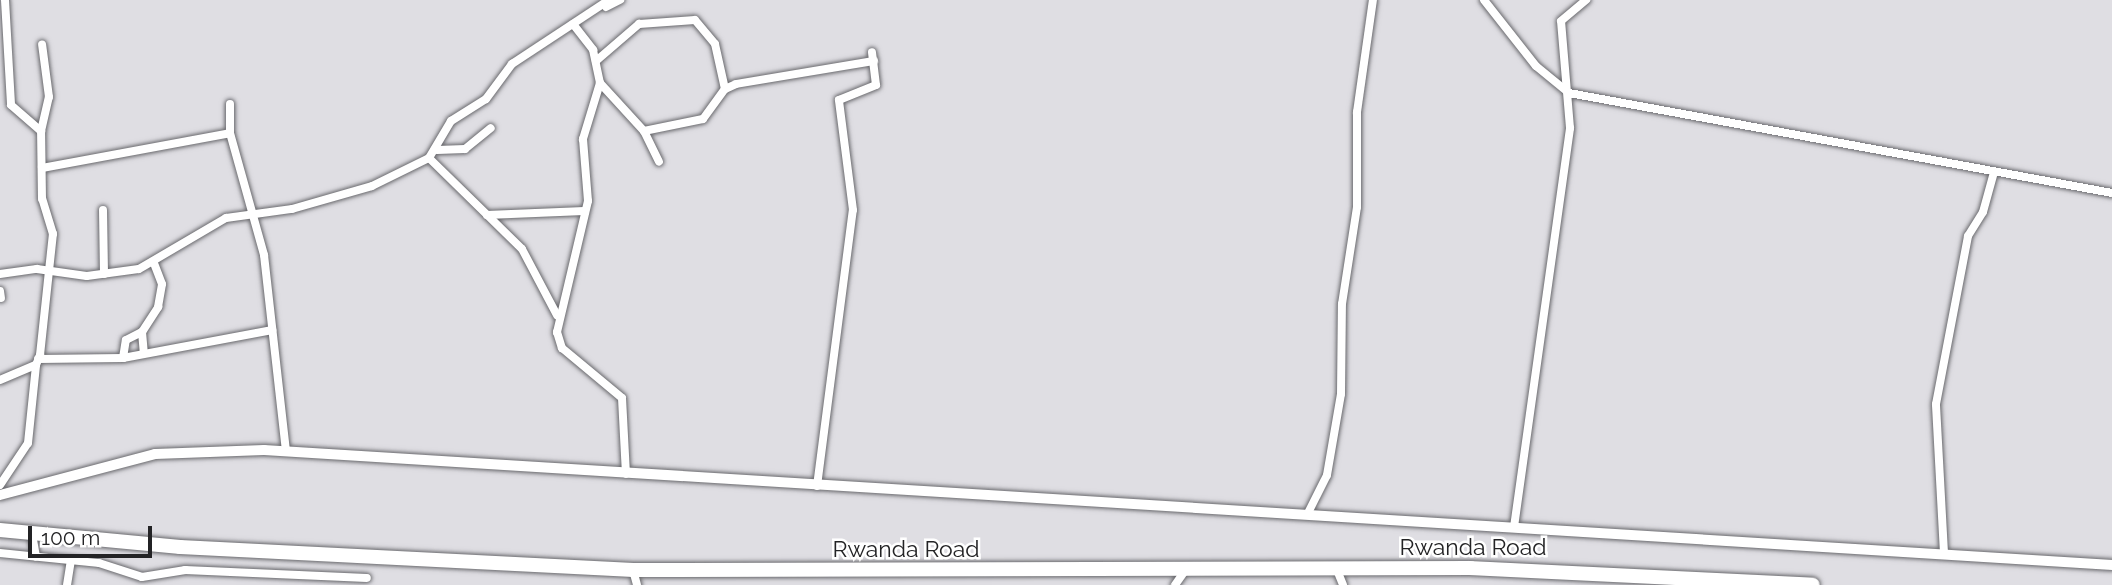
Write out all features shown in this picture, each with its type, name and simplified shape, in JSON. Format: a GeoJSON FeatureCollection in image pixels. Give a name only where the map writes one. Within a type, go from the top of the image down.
{"type":"FeatureCollection","features":[{"type":"Feature","properties":{"kind":"highway","name":"Rwanda Road"},"geometry":{"type":"LineString","coordinates":[[0,530],[634,570],[1557,570],[1813,585]]}},
{"type":"Feature","properties":{"kind":"street"},"geometry":{"type":"LineString","coordinates":[[5,0],[11,105],[41,131]]}},
{"type":"Feature","properties":{"kind":"street"},"geometry":{"type":"LineString","coordinates":[[0,274],[49,271],[104,274],[153,263],[213,223],[361,190],[429,158],[437,150],[451,121],[486,99],[512,64],[609,0]]}},
{"type":"Feature","properties":{"kind":"street"},"geometry":{"type":"LineString","coordinates":[[572,24],[620,0]]}},
{"type":"Feature","properties":{"kind":"street"},"geometry":{"type":"LineString","coordinates":[[1308,513],[1327,475],[1340,394],[1342,303],[1357,207],[1357,112],[1373,0]]}},
{"type":"Feature","properties":{"kind":"street"},"geometry":{"type":"LineString","coordinates":[[1484,0],[1536,66],[1569,93],[2112,193]]}},
{"type":"Feature","properties":{"kind":"street"},"geometry":{"type":"LineString","coordinates":[[1514,527],[1566,167],[1569,93],[1561,21],[1586,0]]}},
{"type":"Feature","properties":{"kind":"street"},"geometry":{"type":"LineString","coordinates":[[596,61],[639,24],[689,19],[710,35],[725,89]]}},
{"type":"Feature","properties":{"kind":"street"},"geometry":{"type":"LineString","coordinates":[[557,314],[584,211],[583,139],[600,83],[596,61],[572,24]]}},
{"type":"Feature","properties":{"kind":"street"},"geometry":{"type":"LineString","coordinates":[[0,485],[28,443],[53,234],[42,199],[41,131],[49,97],[42,44]]}},
{"type":"Feature","properties":{"kind":"street"},"geometry":{"type":"LineString","coordinates":[[644,131],[703,119],[725,89],[873,57],[876,85],[839,100],[853,210],[817,486]]}},
{"type":"Feature","properties":{"kind":"street"},"geometry":{"type":"LineString","coordinates":[[600,83],[644,131],[659,162]]}},
{"type":"Feature","properties":{"kind":"street"},"geometry":{"type":"LineString","coordinates":[[230,104],[230,133],[254,214],[272,330],[286,452]]}},
{"type":"Feature","properties":{"kind":"street"},"geometry":{"type":"LineString","coordinates":[[437,150],[465,149],[491,128]]}},
{"type":"Feature","properties":{"kind":"street"},"geometry":{"type":"LineString","coordinates":[[43,168],[230,133]]}},
{"type":"Feature","properties":{"kind":"street"},"geometry":{"type":"LineString","coordinates":[[429,158],[522,249],[557,314],[562,348],[622,398],[626,474]]}},
{"type":"Feature","properties":{"kind":"street"},"geometry":{"type":"LineString","coordinates":[[1944,552],[1936,404],[1968,236],[1983,212],[1994,172]]}},
{"type":"Feature","properties":{"kind":"street"},"geometry":{"type":"LineString","coordinates":[[103,210],[104,274]]}},
{"type":"Feature","properties":{"kind":"street"},"geometry":{"type":"LineString","coordinates":[[487,215],[584,211]]}},
{"type":"Feature","properties":{"kind":"street"},"geometry":{"type":"LineString","coordinates":[[123,358],[126,340],[142,332],[156,314],[162,284],[153,263]]}},
{"type":"Feature","properties":{"kind":"street"},"geometry":{"type":"LineString","coordinates":[[0,380],[37,362],[123,358],[272,330]]}},
{"type":"Feature","properties":{"kind":"street"},"geometry":{"type":"LineString","coordinates":[[142,332],[144,353]]}},
{"type":"Feature","properties":{"kind":"street"},"geometry":{"type":"LineString","coordinates":[[0,495],[155,454],[286,452],[1944,552],[2112,565]]}},
{"type":"Feature","properties":{"kind":"street"},"geometry":{"type":"LineString","coordinates":[[32,534],[36,557]]}},
{"type":"Feature","properties":{"kind":"street"},"geometry":{"type":"LineString","coordinates":[[0,553],[71,560],[142,577],[185,569],[367,578]]}},
{"type":"Feature","properties":{"kind":"street"},"geometry":{"type":"LineString","coordinates":[[67,585],[71,560]]}},
{"type":"Feature","properties":{"kind":"street"},"geometry":{"type":"LineString","coordinates":[[634,570],[637,585]]}},
{"type":"Feature","properties":{"kind":"street"},"geometry":{"type":"LineString","coordinates":[[1337,570],[1343,585]]}},
{"type":"Feature","properties":{"kind":"street"},"geometry":{"type":"LineString","coordinates":[[1175,585],[1184,572]]}},
{"type":"Feature","properties":{"kind":"street"},"geometry":{"type":"LineString","coordinates":[[266,575],[266,585]]}}]}
